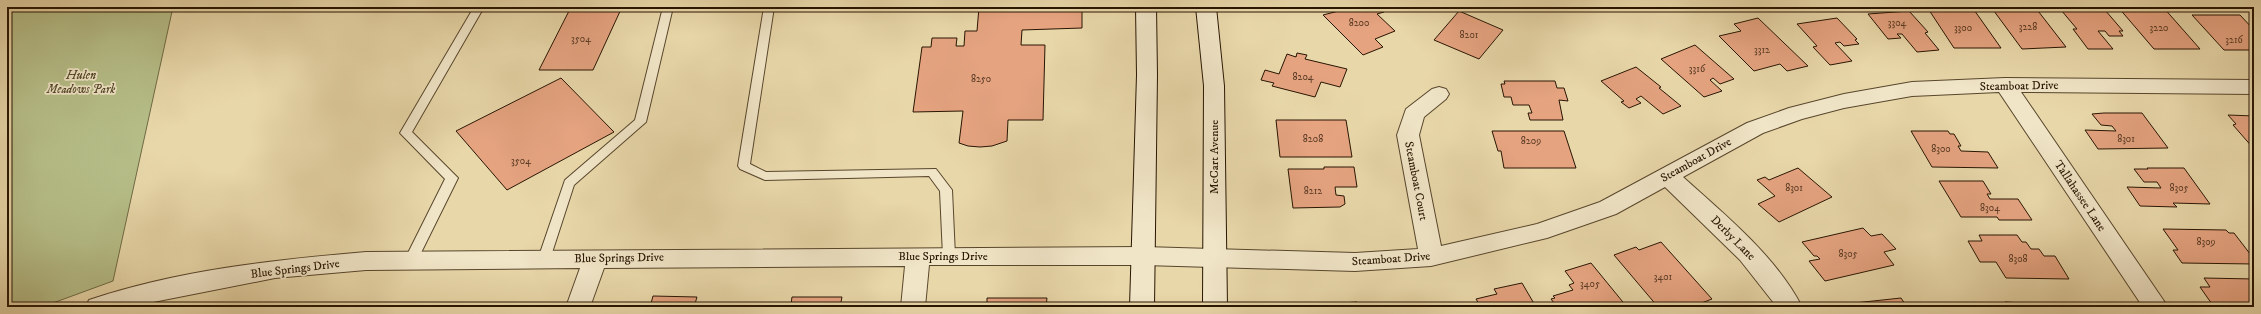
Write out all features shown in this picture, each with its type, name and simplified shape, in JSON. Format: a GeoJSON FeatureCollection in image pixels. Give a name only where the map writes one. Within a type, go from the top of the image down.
{"type":"FeatureCollection","features":[{"type":"Feature","properties":{"kind":"street"},"geometry":{"type":"LineString","coordinates":[[1142,307],[1147,74],[1146,7]]}},
{"type":"Feature","properties":{"kind":"street","name":"McCart Avenue"},"geometry":{"type":"LineString","coordinates":[[1206,7],[1214,86],[1215,307]]}},
{"type":"Feature","properties":{"kind":"street","name":"Steamboat Drive"},"geometry":{"type":"LineString","coordinates":[[1144,256],[1355,262],[1431,257],[1539,232],[1608,208],[1755,128],[1797,113],[1912,89],[2005,85],[2254,88]]}},
{"type":"Feature","properties":{"kind":"street","name":"Tallahassee Lane"},"geometry":{"type":"LineString","coordinates":[[2005,85],[2156,307]]}},
{"type":"Feature","properties":{"kind":"street","name":"Steamboat Court"},"geometry":{"type":"LineString","coordinates":[[1431,257],[1408,135],[1414,114],[1439,94]]}},
{"type":"Feature","properties":{"kind":"street","name":"Derby Lane"},"geometry":{"type":"LineString","coordinates":[[1668,176],[1742,246],[1767,274],[1790,307]]}},
{"type":"Feature","properties":{"kind":"street"},"geometry":{"type":"LineString","coordinates":[[913,307],[918,256]]}},
{"type":"Feature","properties":{"kind":"street","name":"Blue Springs Drive"},"geometry":{"type":"LineString","coordinates":[[98,307],[135,295],[275,269],[366,261],[596,258],[1144,256]]}},
{"type":"Feature","properties":{"kind":"street"},"geometry":{"type":"LineString","coordinates":[[578,307],[596,258]]}},
{"type":"Feature","properties":{"kind":"lane"},"geometry":{"type":"LineString","coordinates":[[410,261],[452,178],[406,133],[479,7]]}},
{"type":"Feature","properties":{"kind":"lane"},"geometry":{"type":"LineString","coordinates":[[544,259],[569,183],[640,122],[668,7]]}},
{"type":"Feature","properties":{"kind":"lane"},"geometry":{"type":"LineString","coordinates":[[769,7],[744,166],[765,176],[932,172],[946,190],[949,256]]}},
{"type":"Feature","properties":{"kind":"green space","name":"Hulen Meadows Park"},"geometry":{"type":"Polygon","coordinates":[[[7,7],[173,7],[113,281],[42,307],[7,307],[7,7]]]}},
{"type":"Feature","properties":{"kind":"building"},"geometry":{"type":"Polygon","coordinates":[[[571,7],[622,7],[593,70],[539,70],[571,7]]]}},
{"type":"Feature","properties":{"kind":"building"},"geometry":{"type":"Polygon","coordinates":[[[979,7],[1082,7],[1082,28],[1022,30],[1021,45],[1045,45],[1043,120],[1008,120],[1007,141],[992,146],[980,147],[968,146],[959,143],[963,111],[913,112],[922,47],[931,47],[932,38],[957,38],[956,46],[964,46],[965,31],[977,31],[979,7]]]}},
{"type":"Feature","properties":{"kind":"building"},"geometry":{"type":"Polygon","coordinates":[[[1354,7],[1379,7],[1384,12],[1377,14],[1395,31],[1375,39],[1383,47],[1363,55],[1323,15],[1354,7]]]}},
{"type":"Feature","properties":{"kind":"building"},"geometry":{"type":"Polygon","coordinates":[[[1927,7],[1972,7],[2001,48],[1954,48],[1927,7]]]}},
{"type":"Feature","properties":{"kind":"building"},"geometry":{"type":"Polygon","coordinates":[[[1991,7],[2035,7],[2066,47],[2022,49],[1991,7]]]}},
{"type":"Feature","properties":{"kind":"building"},"geometry":{"type":"Polygon","coordinates":[[[2118,7],[2163,7],[2200,49],[2154,49],[2118,7]]]}},
{"type":"Feature","properties":{"kind":"building"},"geometry":{"type":"Polygon","coordinates":[[[2061,10],[2105,10],[2123,31],[2119,31],[2123,36],[2109,36],[2105,31],[2098,31],[2113,49],[2088,49],[2073,29],[2077,29],[2061,10]]]}},
{"type":"Feature","properties":{"kind":"building"},"geometry":{"type":"Polygon","coordinates":[[[1459,11],[1503,30],[1479,59],[1434,40],[1459,11]]]}},
{"type":"Feature","properties":{"kind":"building"},"geometry":{"type":"Polygon","coordinates":[[[1909,11],[1928,32],[1925,33],[1939,50],[1917,52],[1902,34],[1897,34],[1901,38],[1888,39],[1868,14],[1909,11]]]}},
{"type":"Feature","properties":{"kind":"building"},"geometry":{"type":"Polygon","coordinates":[[[2192,15],[2240,15],[2254,30],[2254,50],[2224,50],[2192,15]]]}},
{"type":"Feature","properties":{"kind":"building"},"geometry":{"type":"Polygon","coordinates":[[[1758,18],[1808,66],[1787,71],[1780,64],[1754,71],[1719,36],[1741,31],[1734,24],[1758,18]]]}},
{"type":"Feature","properties":{"kind":"building"},"geometry":{"type":"Polygon","coordinates":[[[1837,18],[1857,39],[1855,40],[1859,44],[1844,46],[1840,42],[1835,43],[1852,61],[1830,65],[1813,47],[1817,46],[1797,24],[1837,18]]]}},
{"type":"Feature","properties":{"kind":"building"},"geometry":{"type":"Polygon","coordinates":[[[1695,45],[1734,79],[1720,84],[1713,78],[1710,80],[1722,91],[1704,97],[1661,59],[1695,45]]]}},
{"type":"Feature","properties":{"kind":"building"},"geometry":{"type":"Polygon","coordinates":[[[1297,53],[1307,55],[1305,59],[1347,69],[1340,87],[1321,82],[1315,97],[1272,86],[1274,83],[1261,80],[1265,70],[1279,74],[1287,54],[1296,57],[1297,53]]]}},
{"type":"Feature","properties":{"kind":"building"},"geometry":{"type":"Polygon","coordinates":[[[1636,67],[1661,87],[1659,88],[1681,106],[1663,114],[1641,96],[1636,99],[1641,103],[1629,108],[1621,102],[1624,101],[1601,81],[1636,67]]]}},
{"type":"Feature","properties":{"kind":"building"},"geometry":{"type":"Polygon","coordinates":[[[561,78],[614,132],[507,190],[456,131],[561,78]]]}},
{"type":"Feature","properties":{"kind":"building"},"geometry":{"type":"Polygon","coordinates":[[[1504,81],[1555,81],[1557,88],[1564,88],[1568,101],[1559,100],[1563,120],[1530,120],[1528,113],[1532,113],[1529,105],[1513,105],[1511,97],[1504,97],[1501,84],[1505,84],[1504,81]]]}},
{"type":"Feature","properties":{"kind":"building"},"geometry":{"type":"Polygon","coordinates":[[[2142,113],[2168,148],[2098,149],[2085,130],[2116,131],[2112,126],[2101,125],[2092,114],[2142,113]]]}},
{"type":"Feature","properties":{"kind":"building"},"geometry":{"type":"Polygon","coordinates":[[[2228,115],[2254,116],[2254,149],[2233,125],[2236,124],[2228,115]]]}},
{"type":"Feature","properties":{"kind":"building"},"geometry":{"type":"Polygon","coordinates":[[[1276,120],[1346,120],[1352,157],[1280,157],[1276,120]]]}},
{"type":"Feature","properties":{"kind":"building"},"geometry":{"type":"Polygon","coordinates":[[[1492,131],[1564,131],[1576,168],[1504,168],[1501,151],[1498,151],[1492,131]]]}},
{"type":"Feature","properties":{"kind":"building"},"geometry":{"type":"Polygon","coordinates":[[[1911,131],[1948,131],[1950,134],[1954,134],[1961,146],[1958,146],[1961,151],[1988,152],[1998,168],[1932,167],[1911,131]]]}},
{"type":"Feature","properties":{"kind":"building"},"geometry":{"type":"Polygon","coordinates":[[[1324,167],[1354,167],[1357,187],[1335,187],[1336,195],[1344,196],[1345,204],[1340,207],[1293,208],[1288,169],[1324,169],[1324,167]]]}},
{"type":"Feature","properties":{"kind":"building"},"geometry":{"type":"Polygon","coordinates":[[[1798,168],[1832,197],[1779,222],[1758,204],[1775,196],[1757,180],[1765,177],[1769,180],[1798,168]]]}},
{"type":"Feature","properties":{"kind":"building"},"geometry":{"type":"Polygon","coordinates":[[[2147,168],[2184,168],[2210,204],[2173,203],[2177,207],[2140,206],[2127,187],[2161,188],[2157,182],[2144,182],[2134,169],[2148,169],[2147,168]]]}},
{"type":"Feature","properties":{"kind":"building"},"geometry":{"type":"Polygon","coordinates":[[[1939,181],[1983,181],[1991,194],[1987,194],[1990,199],[2018,199],[2032,220],[1999,220],[1997,217],[1961,217],[1939,181]]]}},
{"type":"Feature","properties":{"kind":"building"},"geometry":{"type":"Polygon","coordinates":[[[1863,228],[1871,236],[1882,234],[1896,249],[1884,252],[1894,265],[1825,281],[1809,261],[1820,259],[1817,256],[1814,256],[1802,242],[1863,228]]]}},
{"type":"Feature","properties":{"kind":"building"},"geometry":{"type":"Polygon","coordinates":[[[2163,229],[2226,230],[2229,233],[2234,233],[2254,259],[2254,264],[2182,263],[2173,250],[2178,250],[2163,229]]]}},
{"type":"Feature","properties":{"kind":"building"},"geometry":{"type":"Polygon","coordinates":[[[1979,235],[2017,235],[2022,242],[2026,242],[2031,249],[2039,249],[2044,256],[2055,256],[2069,279],[2006,278],[1996,262],[1980,262],[1968,241],[1982,241],[1979,235]]]}},
{"type":"Feature","properties":{"kind":"building"},"geometry":{"type":"Polygon","coordinates":[[[1661,242],[1712,299],[1691,307],[1658,307],[1614,255],[1636,247],[1639,250],[1661,242]]]}},
{"type":"Feature","properties":{"kind":"building"},"geometry":{"type":"Polygon","coordinates":[[[1591,263],[1627,307],[1557,307],[1551,299],[1555,298],[1553,296],[1573,290],[1569,285],[1574,283],[1565,271],[1591,263]]]}},
{"type":"Feature","properties":{"kind":"building"},"geometry":{"type":"Polygon","coordinates":[[[2204,278],[2254,279],[2254,307],[2214,307],[2200,287],[2210,287],[2204,278]]]}},
{"type":"Feature","properties":{"kind":"building"},"geometry":{"type":"Polygon","coordinates":[[[1522,283],[1536,307],[1466,307],[1479,304],[1476,299],[1497,294],[1494,289],[1522,283]]]}},
{"type":"Feature","properties":{"kind":"building"},"geometry":{"type":"Polygon","coordinates":[[[653,296],[697,297],[694,307],[650,307],[653,296]]]}},
{"type":"Feature","properties":{"kind":"building"},"geometry":{"type":"Polygon","coordinates":[[[792,297],[842,297],[840,307],[762,307],[763,304],[791,304],[792,297]]]}},
{"type":"Feature","properties":{"kind":"building"},"geometry":{"type":"Polygon","coordinates":[[[987,298],[1047,298],[1046,307],[987,307],[987,298]]]}},
{"type":"Feature","properties":{"kind":"building"},"geometry":{"type":"Polygon","coordinates":[[[1901,298],[1907,307],[1847,307],[1845,304],[1901,298]]]}},
{"type":"Feature","properties":{"kind":"building"},"geometry":{"type":"Polygon","coordinates":[[[1357,302],[1359,307],[1327,307],[1326,304],[1357,302]]]}},
{"type":"Feature","properties":{"kind":"building"},"geometry":{"type":"Polygon","coordinates":[[[2005,302],[2091,307],[2008,307],[2005,302]]]}}]}
